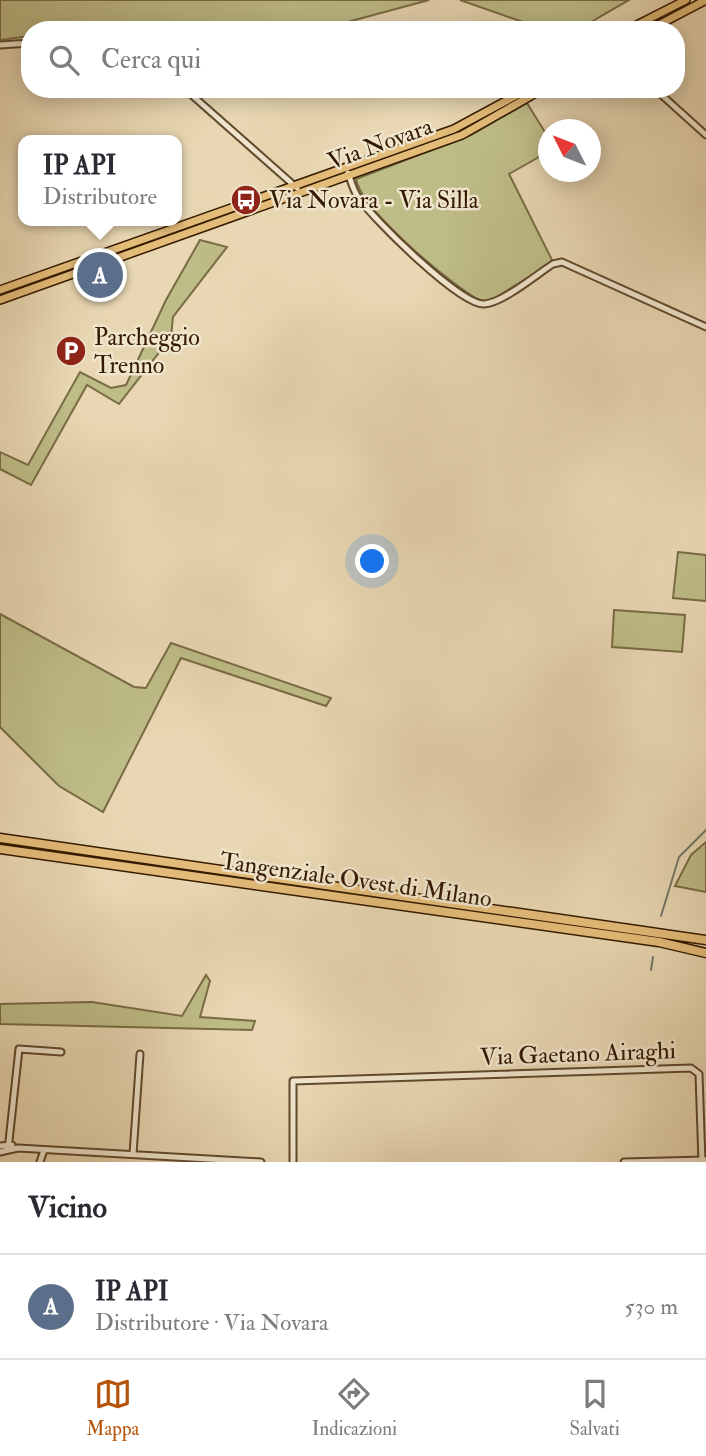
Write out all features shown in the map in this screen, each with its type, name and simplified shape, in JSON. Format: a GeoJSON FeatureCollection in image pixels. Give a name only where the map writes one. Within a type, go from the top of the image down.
{"type":"FeatureCollection","features":[{"type":"Feature","properties":{"kind":"highway","name":"Tangenziale Ovest di Milano"},"geometry":{"type":"LineString","coordinates":[[0,838],[706,940]]}},
{"type":"Feature","properties":{"kind":"highway","name":"Tangenziale Ovest di Milano"},"geometry":{"type":"LineString","coordinates":[[0,849],[659,942],[706,953]]}},
{"type":"Feature","properties":{"kind":"main road"},"geometry":{"type":"LineString","coordinates":[[645,21],[686,0]]}},
{"type":"Feature","properties":{"kind":"main road"},"geometry":{"type":"LineString","coordinates":[[666,21],[706,0]]}},
{"type":"Feature","properties":{"kind":"main road","name":"Via Novara"},"geometry":{"type":"LineString","coordinates":[[182,226],[454,129],[511,98]]}},
{"type":"Feature","properties":{"kind":"main road","name":"Via Novara"},"geometry":{"type":"LineString","coordinates":[[0,300],[462,135],[527,98]]}},
{"type":"Feature","properties":{"kind":"main road","name":"Via Novara"},"geometry":{"type":"LineString","coordinates":[[0,290],[182,226]]}},
{"type":"Feature","properties":{"kind":"street"},"geometry":{"type":"LineString","coordinates":[[0,45],[21,44]]}},
{"type":"Feature","properties":{"kind":"street"},"geometry":{"type":"LineString","coordinates":[[196,98],[295,186]]}},
{"type":"Feature","properties":{"kind":"street"},"geometry":{"type":"LineString","coordinates":[[665,98],[706,135]]}},
{"type":"Feature","properties":{"kind":"street"},"geometry":{"type":"LineString","coordinates":[[345,168],[356,195],[373,216],[451,287],[478,303],[495,301],[553,264],[562,262],[706,327]]}},
{"type":"Feature","properties":{"kind":"street","name":"Via Novara"},"geometry":{"type":"LineString","coordinates":[[295,186],[302,193]]}},
{"type":"Feature","properties":{"kind":"street"},"geometry":{"type":"LineString","coordinates":[[8,1147],[19,1049],[61,1052]]}},
{"type":"Feature","properties":{"kind":"street"},"geometry":{"type":"LineString","coordinates":[[133,1154],[140,1054]]}},
{"type":"Feature","properties":{"kind":"street","name":"Via Gaetano Airaghi"},"geometry":{"type":"LineString","coordinates":[[293,1162],[293,1080],[694,1069],[699,1074],[703,1160]]}},
{"type":"Feature","properties":{"kind":"street"},"geometry":{"type":"LineString","coordinates":[[0,1146],[261,1162]]}},
{"type":"Feature","properties":{"kind":"street"},"geometry":{"type":"LineString","coordinates":[[0,1152],[8,1147]]}},
{"type":"Feature","properties":{"kind":"street"},"geometry":{"type":"LineString","coordinates":[[40,1162],[44,1150]]}},
{"type":"Feature","properties":{"kind":"street"},"geometry":{"type":"LineString","coordinates":[[624,1162],[703,1160]]}},
{"type":"Feature","properties":{"kind":"shaded area"},"geometry":{"type":"Polygon","coordinates":[[[0,0],[429,0],[351,21],[21,21],[21,37],[0,40],[0,0]]]}},
{"type":"Feature","properties":{"kind":"shaded area"},"geometry":{"type":"Polygon","coordinates":[[[460,0],[629,0],[593,21],[520,21],[460,0]]]}},
{"type":"Feature","properties":{"kind":"shaded area"},"geometry":{"type":"Polygon","coordinates":[[[527,103],[538,121],[538,158],[509,174],[553,262],[492,300],[482,302],[430,264],[390,227],[362,193],[356,179],[471,135],[527,103]]]}},
{"type":"Feature","properties":{"kind":"shaded area"},"geometry":{"type":"Polygon","coordinates":[[[200,240],[227,247],[173,317],[171,337],[119,404],[87,385],[31,485],[0,469],[0,452],[28,465],[80,372],[111,388],[126,385],[166,300],[200,240]]]}},
{"type":"Feature","properties":{"kind":"shaded area"},"geometry":{"type":"Polygon","coordinates":[[[678,552],[706,555],[706,601],[673,598],[678,552]]]}},
{"type":"Feature","properties":{"kind":"shaded area"},"geometry":{"type":"Polygon","coordinates":[[[614,610],[685,615],[682,652],[612,647],[614,610]]]}},
{"type":"Feature","properties":{"kind":"shaded area"},"geometry":{"type":"Polygon","coordinates":[[[0,614],[134,687],[146,688],[171,643],[331,698],[326,706],[181,658],[103,812],[59,786],[0,727],[0,614]]]}},
{"type":"Feature","properties":{"kind":"shaded area"},"geometry":{"type":"Polygon","coordinates":[[[706,842],[706,892],[675,886],[691,855],[706,842]]]}},
{"type":"Feature","properties":{"kind":"shaded area"},"geometry":{"type":"Polygon","coordinates":[[[206,975],[210,981],[200,1017],[255,1021],[252,1030],[0,1024],[0,1004],[92,1002],[182,1016],[206,975]]]}},
{"type":"Feature","properties":{"kind":"waterway"},"geometry":{"type":"LineString","coordinates":[[661,916],[679,857],[706,830]]}},
{"type":"Feature","properties":{"kind":"waterway"},"geometry":{"type":"LineString","coordinates":[[651,970],[653,957]]}},
{"type":"Feature","properties":{"kind":"place","name":"Via Novara - Via Silla"},"geometry":{"type":"Point","coordinates":[246,200]}},
{"type":"Feature","properties":{"kind":"place","name":"IP API"},"geometry":{"type":"Point","coordinates":[100,275]}},
{"type":"Feature","properties":{"kind":"place","name":"Parcheggio Trenno"},"geometry":{"type":"Point","coordinates":[71,351]}}]}
